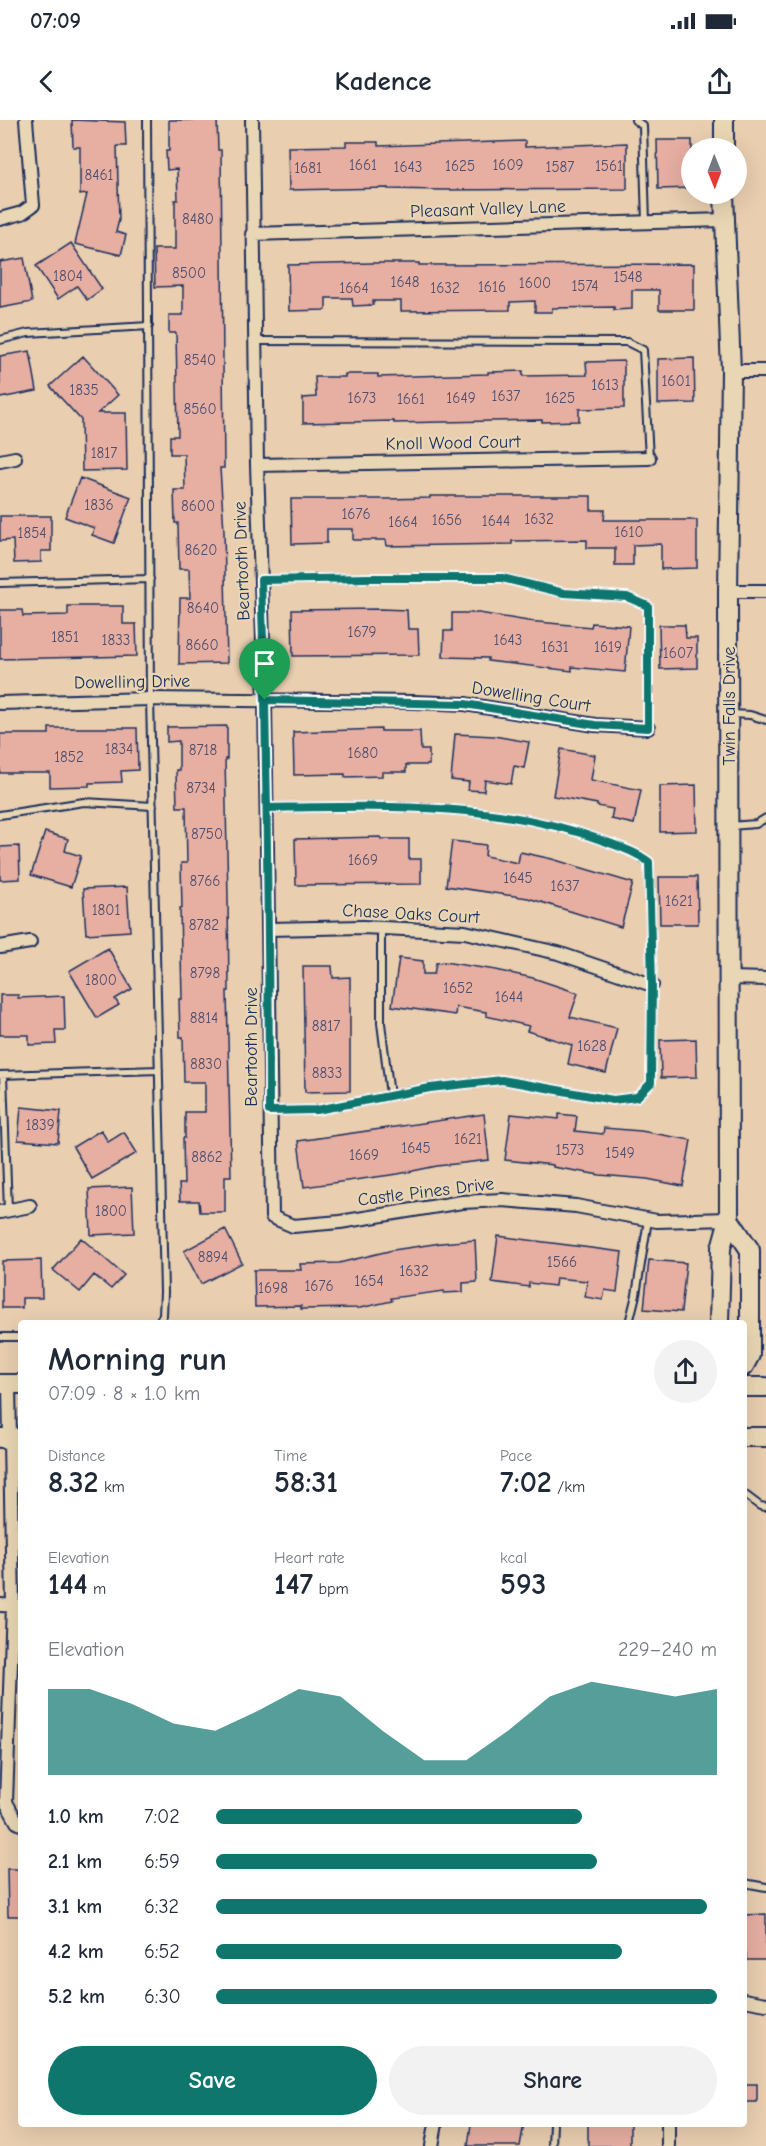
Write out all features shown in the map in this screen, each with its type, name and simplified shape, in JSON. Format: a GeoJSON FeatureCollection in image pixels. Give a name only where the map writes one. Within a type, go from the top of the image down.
{"type":"FeatureCollection","features":[{"type":"Feature","properties":{"kind":"street"},"geometry":{"type":"LineString","coordinates":[[0,219],[22,213],[33,205],[26,120]]}},
{"type":"Feature","properties":{"kind":"street","name":"Beartooth Drive"},"geometry":{"type":"LineString","coordinates":[[252,120],[257,465],[267,808],[272,1217]]}},
{"type":"Feature","properties":{"kind":"street"},"geometry":{"type":"LineString","coordinates":[[724,120],[724,138]]}},
{"type":"Feature","properties":{"kind":"street","name":"Twin Falls Drive"},"geometry":{"type":"LineString","coordinates":[[719,1320],[721,1248],[729,1219],[728,591],[731,371],[724,204]]}},
{"type":"Feature","properties":{"kind":"street","name":"Pleasant Valley Lane"},"geometry":{"type":"LineString","coordinates":[[252,234],[724,220]]}},
{"type":"Feature","properties":{"kind":"street"},"geometry":{"type":"LineString","coordinates":[[731,371],[766,371]]}},
{"type":"Feature","properties":{"kind":"street"},"geometry":{"type":"LineString","coordinates":[[0,461],[15,458]]}},
{"type":"Feature","properties":{"kind":"street","name":"Knoll Wood Court"},"geometry":{"type":"LineString","coordinates":[[257,465],[649,458]]}},
{"type":"Feature","properties":{"kind":"street"},"geometry":{"type":"LineString","coordinates":[[728,591],[766,591]]}},
{"type":"Feature","properties":{"kind":"street","name":"Dowelling Drive"},"geometry":{"type":"LineString","coordinates":[[0,703],[150,699],[265,700]]}},
{"type":"Feature","properties":{"kind":"street","name":"Dowelling Court"},"geometry":{"type":"LineString","coordinates":[[265,700],[465,704],[595,725],[648,728]]}},
{"type":"Feature","properties":{"kind":"street","name":"Chase Oaks Court"},"geometry":{"type":"LineString","coordinates":[[269,929],[381,927],[465,932],[558,953],[652,985]]}},
{"type":"Feature","properties":{"kind":"street"},"geometry":{"type":"LineString","coordinates":[[0,947],[30,942]]}},
{"type":"Feature","properties":{"kind":"street"},"geometry":{"type":"LineString","coordinates":[[730,978],[766,979]]}},
{"type":"Feature","properties":{"kind":"street","name":"Castle Pines Drive"},"geometry":{"type":"LineString","coordinates":[[272,1217],[293,1226],[340,1222],[462,1202],[502,1200],[576,1206],[648,1220],[729,1219]]}},
{"type":"Feature","properties":{"kind":"street"},"geometry":{"type":"LineString","coordinates":[[4,1211],[30,1206]]}},
{"type":"Feature","properties":{"kind":"street"},"geometry":{"type":"LineString","coordinates":[[729,1219],[750,1250],[750,1355],[747,1360]]}},
{"type":"Feature","properties":{"kind":"street"},"geometry":{"type":"LineString","coordinates":[[10,1384],[11,1605],[15,1707],[6,1802],[18,1821]]}},
{"type":"Feature","properties":{"kind":"street"},"geometry":{"type":"LineString","coordinates":[[747,1387],[766,1387]]}},
{"type":"Feature","properties":{"kind":"street"},"geometry":{"type":"LineString","coordinates":[[747,1437],[766,1437]]}},
{"type":"Feature","properties":{"kind":"street"},"geometry":{"type":"LineString","coordinates":[[747,2001],[766,2004]]}},
{"type":"Feature","properties":{"kind":"street"},"geometry":{"type":"LineString","coordinates":[[432,2146],[435,2127]]}},
{"type":"Feature","properties":{"kind":"street"},"geometry":{"type":"LineString","coordinates":[[668,2127],[668,2146]]}},
{"type":"Feature","properties":{"kind":"lane"},"geometry":{"type":"LineString","coordinates":[[147,120],[150,699],[164,1292],[163,1316],[160,1320]]}},
{"type":"Feature","properties":{"kind":"lane"},"geometry":{"type":"LineString","coordinates":[[635,120],[643,126],[646,222]]}},
{"type":"Feature","properties":{"kind":"lane"},"geometry":{"type":"LineString","coordinates":[[0,340],[28,333],[149,326]]}},
{"type":"Feature","properties":{"kind":"lane"},"geometry":{"type":"LineString","coordinates":[[255,341],[627,342],[643,350],[649,458]]}},
{"type":"Feature","properties":{"kind":"lane"},"geometry":{"type":"LineString","coordinates":[[261,580],[502,578],[564,593],[627,597],[648,606],[648,728]]}},
{"type":"Feature","properties":{"kind":"lane"},"geometry":{"type":"LineString","coordinates":[[0,583],[150,579]]}},
{"type":"Feature","properties":{"kind":"lane"},"geometry":{"type":"LineString","coordinates":[[729,713],[750,715],[766,720]]}},
{"type":"Feature","properties":{"kind":"lane"},"geometry":{"type":"LineString","coordinates":[[0,815],[84,802],[153,806]]}},
{"type":"Feature","properties":{"kind":"lane"},"geometry":{"type":"LineString","coordinates":[[267,808],[389,806],[506,815],[581,832],[640,855],[649,862],[652,985],[651,1083],[637,1097],[613,1100],[502,1080],[390,1095],[317,1110],[269,1111]]}},
{"type":"Feature","properties":{"kind":"lane"},"geometry":{"type":"LineString","coordinates":[[729,826],[756,824],[766,818]]}},
{"type":"Feature","properties":{"kind":"lane"},"geometry":{"type":"LineString","coordinates":[[381,927],[381,1023],[390,1095]]}},
{"type":"Feature","properties":{"kind":"lane"},"geometry":{"type":"LineString","coordinates":[[4,1211],[2,1075],[159,1070]]}},
{"type":"Feature","properties":{"kind":"lane"},"geometry":{"type":"LineString","coordinates":[[630,1320],[648,1220]]}},
{"type":"Feature","properties":{"kind":"lane"},"geometry":{"type":"LineString","coordinates":[[0,1337],[18,1337]]}},
{"type":"Feature","properties":{"kind":"lane"},"geometry":{"type":"LineString","coordinates":[[747,1496],[760,1506],[766,1507]]}},
{"type":"Feature","properties":{"kind":"lane"},"geometry":{"type":"LineString","coordinates":[[747,1884],[766,1887]]}},
{"type":"Feature","properties":{"kind":"lane"},"geometry":{"type":"LineString","coordinates":[[552,2146],[553,2127]]}},
{"type":"Feature","properties":{"kind":"building"},"geometry":{"type":"Polygon","coordinates":[[[72,120],[125,122],[126,146],[117,146],[119,220],[116,232],[126,235],[121,255],[75,244],[87,194],[80,195],[80,147],[73,147],[72,120]]]}},
{"type":"Feature","properties":{"kind":"building"},"geometry":{"type":"Polygon","coordinates":[[[169,120],[217,120],[218,150],[221,150],[224,468],[220,468],[227,663],[179,664],[180,598],[190,598],[189,569],[179,569],[178,523],[175,523],[174,490],[185,490],[184,454],[170,454],[170,436],[178,436],[176,333],[169,333],[169,315],[183,315],[183,286],[155,287],[154,249],[175,249],[177,169],[167,170],[169,120]]]}},
{"type":"Feature","properties":{"kind":"building"},"geometry":{"type":"Polygon","coordinates":[[[657,140],[681,140],[681,188],[658,189],[657,140]]]}},
{"type":"Feature","properties":{"kind":"building"},"geometry":{"type":"Polygon","coordinates":[[[525,141],[525,147],[627,143],[627,189],[289,190],[288,147],[346,146],[346,142],[378,142],[378,146],[525,141]]]}},
{"type":"Feature","properties":{"kind":"building"},"geometry":{"type":"Polygon","coordinates":[[[71,243],[102,289],[87,300],[77,286],[58,299],[36,266],[71,243]]]}},
{"type":"Feature","properties":{"kind":"building"},"geometry":{"type":"Polygon","coordinates":[[[24,258],[32,302],[0,308],[0,262],[24,258]]]}},
{"type":"Feature","properties":{"kind":"building"},"geometry":{"type":"Polygon","coordinates":[[[419,263],[419,265],[694,264],[694,310],[659,310],[659,290],[632,290],[632,309],[552,308],[552,312],[535,312],[535,301],[510,302],[510,310],[401,311],[401,301],[373,301],[373,305],[353,306],[352,298],[326,298],[326,310],[289,311],[288,265],[419,263]]]}},
{"type":"Feature","properties":{"kind":"building"},"geometry":{"type":"Polygon","coordinates":[[[30,351],[37,391],[0,398],[0,356],[30,351]]]}},
{"type":"Feature","properties":{"kind":"building"},"geometry":{"type":"Polygon","coordinates":[[[83,356],[118,395],[98,413],[126,413],[127,470],[82,471],[81,420],[50,386],[83,356]]]}},
{"type":"Feature","properties":{"kind":"building"},"geometry":{"type":"Polygon","coordinates":[[[694,358],[695,403],[658,404],[658,359],[694,358]]]}},
{"type":"Feature","properties":{"kind":"building"},"geometry":{"type":"Polygon","coordinates":[[[624,361],[624,408],[579,409],[579,421],[303,423],[303,398],[316,397],[315,377],[345,377],[345,374],[378,374],[378,377],[523,371],[523,376],[587,375],[586,362],[624,361]]]}},
{"type":"Feature","properties":{"kind":"building"},"geometry":{"type":"Polygon","coordinates":[[[80,478],[131,497],[114,543],[92,535],[94,528],[65,517],[80,478]]]}},
{"type":"Feature","properties":{"kind":"building"},"geometry":{"type":"Polygon","coordinates":[[[430,496],[591,496],[591,510],[605,510],[604,520],[697,520],[697,568],[661,569],[661,544],[633,545],[633,565],[615,565],[615,548],[587,548],[587,540],[387,546],[386,540],[353,540],[353,529],[327,529],[327,543],[292,544],[291,499],[387,499],[430,498],[430,496]]]}},
{"type":"Feature","properties":{"kind":"building"},"geometry":{"type":"Polygon","coordinates":[[[0,516],[51,516],[51,551],[41,551],[41,562],[14,563],[13,540],[0,541],[0,516]]]}},
{"type":"Feature","properties":{"kind":"building"},"geometry":{"type":"Polygon","coordinates":[[[68,606],[123,606],[123,624],[136,624],[137,656],[0,659],[0,610],[22,610],[23,616],[68,615],[68,606]]]}},
{"type":"Feature","properties":{"kind":"building"},"geometry":{"type":"Polygon","coordinates":[[[292,610],[407,610],[408,629],[418,629],[419,655],[293,656],[292,610]]]}},
{"type":"Feature","properties":{"kind":"building"},"geometry":{"type":"Polygon","coordinates":[[[452,613],[479,613],[528,621],[591,627],[592,623],[629,626],[625,672],[572,667],[572,671],[488,661],[488,658],[443,657],[444,631],[452,631],[452,613]]]}},
{"type":"Feature","properties":{"kind":"building"},"geometry":{"type":"Polygon","coordinates":[[[659,625],[685,625],[686,638],[697,638],[697,668],[660,669],[659,625]]]}},
{"type":"Feature","properties":{"kind":"building"},"geometry":{"type":"Polygon","coordinates":[[[227,726],[227,759],[225,759],[229,991],[227,991],[231,1176],[225,1176],[225,1212],[200,1212],[199,1201],[180,1201],[179,1184],[184,1184],[185,1112],[205,1112],[205,1082],[184,1082],[179,999],[182,999],[181,863],[187,863],[186,807],[177,807],[176,770],[179,770],[179,741],[167,742],[167,727],[227,726]]]}},
{"type":"Feature","properties":{"kind":"building"},"geometry":{"type":"Polygon","coordinates":[[[49,728],[137,728],[138,770],[121,771],[122,782],[50,787],[50,773],[0,773],[0,734],[49,734],[49,728]]]}},
{"type":"Feature","properties":{"kind":"building"},"geometry":{"type":"Polygon","coordinates":[[[381,729],[381,731],[420,731],[421,750],[429,750],[429,765],[406,765],[406,772],[382,772],[382,776],[294,775],[293,732],[381,729]]]}},
{"type":"Feature","properties":{"kind":"building"},"geometry":{"type":"Polygon","coordinates":[[[455,734],[494,736],[529,742],[524,768],[514,766],[511,784],[485,780],[484,791],[468,790],[469,782],[451,780],[455,734]]]}},
{"type":"Feature","properties":{"kind":"building"},"geometry":{"type":"Polygon","coordinates":[[[561,749],[595,755],[591,780],[641,790],[634,824],[611,819],[613,809],[553,796],[561,749]]]}},
{"type":"Feature","properties":{"kind":"building"},"geometry":{"type":"Polygon","coordinates":[[[696,785],[697,831],[660,832],[660,786],[696,785]]]}},
{"type":"Feature","properties":{"kind":"building"},"geometry":{"type":"Polygon","coordinates":[[[45,832],[68,839],[65,851],[81,856],[71,887],[31,875],[45,832]]]}},
{"type":"Feature","properties":{"kind":"building"},"geometry":{"type":"Polygon","coordinates":[[[381,837],[381,839],[409,839],[409,859],[421,859],[421,884],[296,885],[295,839],[381,837]]]}},
{"type":"Feature","properties":{"kind":"building"},"geometry":{"type":"Polygon","coordinates":[[[452,841],[486,845],[485,856],[518,863],[520,852],[633,883],[621,927],[528,898],[446,886],[452,841]]]}},
{"type":"Feature","properties":{"kind":"building"},"geometry":{"type":"Polygon","coordinates":[[[19,846],[20,879],[0,880],[0,847],[19,846]]]}},
{"type":"Feature","properties":{"kind":"building"},"geometry":{"type":"Polygon","coordinates":[[[659,877],[697,877],[698,924],[660,924],[659,877]]]}},
{"type":"Feature","properties":{"kind":"building"},"geometry":{"type":"Polygon","coordinates":[[[127,887],[130,931],[86,934],[83,889],[127,887]]]}},
{"type":"Feature","properties":{"kind":"building"},"geometry":{"type":"Polygon","coordinates":[[[108,948],[132,989],[115,999],[119,1005],[97,1018],[69,971],[108,948]]]}},
{"type":"Feature","properties":{"kind":"building"},"geometry":{"type":"Polygon","coordinates":[[[399,958],[423,961],[423,974],[434,974],[436,963],[444,962],[533,978],[578,993],[570,1017],[617,1028],[606,1073],[568,1064],[572,1045],[527,1031],[529,1026],[486,1016],[486,1012],[456,1007],[455,1015],[392,1006],[399,958]]]}},
{"type":"Feature","properties":{"kind":"building"},"geometry":{"type":"Polygon","coordinates":[[[303,966],[332,966],[333,978],[350,977],[350,1091],[305,1092],[303,966]]]}},
{"type":"Feature","properties":{"kind":"building"},"geometry":{"type":"Polygon","coordinates":[[[0,995],[18,995],[18,998],[64,996],[65,1030],[55,1030],[56,1044],[29,1045],[29,1035],[0,1035],[0,995]]]}},
{"type":"Feature","properties":{"kind":"building"},"geometry":{"type":"Polygon","coordinates":[[[696,1039],[697,1077],[661,1078],[660,1040],[696,1039]]]}},
{"type":"Feature","properties":{"kind":"building"},"geometry":{"type":"Polygon","coordinates":[[[21,1107],[61,1111],[58,1143],[18,1140],[21,1107]]]}},
{"type":"Feature","properties":{"kind":"building"},"geometry":{"type":"Polygon","coordinates":[[[484,1114],[489,1160],[304,1187],[298,1141],[484,1114]]]}},
{"type":"Feature","properties":{"kind":"building"},"geometry":{"type":"Polygon","coordinates":[[[511,1114],[559,1119],[559,1114],[577,1116],[575,1131],[603,1134],[604,1128],[641,1131],[691,1140],[683,1186],[647,1179],[600,1175],[553,1167],[553,1165],[505,1160],[511,1114]]]}},
{"type":"Feature","properties":{"kind":"building"},"geometry":{"type":"Polygon","coordinates":[[[101,1130],[108,1142],[124,1132],[137,1153],[92,1179],[73,1147],[101,1130]]]}},
{"type":"Feature","properties":{"kind":"building"},"geometry":{"type":"Polygon","coordinates":[[[132,1187],[134,1233],[91,1235],[89,1189],[132,1187]]]}},
{"type":"Feature","properties":{"kind":"building"},"geometry":{"type":"Polygon","coordinates":[[[225,1229],[242,1263],[201,1284],[184,1251],[225,1229]]]}},
{"type":"Feature","properties":{"kind":"building"},"geometry":{"type":"Polygon","coordinates":[[[498,1236],[622,1252],[617,1292],[605,1290],[603,1300],[585,1297],[587,1281],[556,1278],[555,1286],[529,1283],[529,1287],[492,1282],[498,1236]]]}},
{"type":"Feature","properties":{"kind":"building"},"geometry":{"type":"Polygon","coordinates":[[[81,1238],[124,1275],[111,1289],[94,1275],[80,1292],[53,1270],[81,1238]]]}},
{"type":"Feature","properties":{"kind":"building"},"geometry":{"type":"Polygon","coordinates":[[[475,1240],[477,1282],[463,1283],[463,1292],[444,1293],[444,1291],[391,1298],[392,1301],[360,1308],[255,1307],[254,1270],[301,1270],[300,1264],[339,1263],[393,1250],[475,1240]]]}},
{"type":"Feature","properties":{"kind":"building"},"geometry":{"type":"Polygon","coordinates":[[[41,1260],[42,1298],[22,1298],[22,1308],[2,1308],[2,1261],[41,1260]]]}},
{"type":"Feature","properties":{"kind":"building"},"geometry":{"type":"Polygon","coordinates":[[[649,1260],[686,1263],[681,1312],[644,1309],[649,1260]]]}},
{"type":"Feature","properties":{"kind":"building"},"geometry":{"type":"Polygon","coordinates":[[[7,1869],[18,1869],[18,1916],[8,1916],[7,1869]]]}},
{"type":"Feature","properties":{"kind":"building"},"geometry":{"type":"Polygon","coordinates":[[[766,1914],[766,1960],[747,1960],[747,1915],[766,1914]]]}},
{"type":"Feature","properties":{"kind":"building"},"geometry":{"type":"Polygon","coordinates":[[[747,2084],[757,2084],[757,2102],[747,2102],[747,2084]]]}},
{"type":"Feature","properties":{"kind":"building"},"geometry":{"type":"Polygon","coordinates":[[[471,2127],[523,2127],[520,2146],[468,2146],[471,2127]]]}},
{"type":"Feature","properties":{"kind":"building"},"geometry":{"type":"Polygon","coordinates":[[[588,2127],[630,2127],[630,2146],[588,2146],[588,2127]]]}},
{"type":"Feature","properties":{"kind":"route"},"geometry":{"type":"LineString","coordinates":[[265,700],[261,580],[502,578],[564,593],[627,597],[648,606],[648,728],[595,725],[465,704],[265,700],[267,808],[389,806],[506,815],[581,832],[640,855],[649,862],[652,985],[651,1083],[637,1097],[613,1100],[502,1080],[430,1088],[317,1110],[269,1111],[265,700]]}}]}
